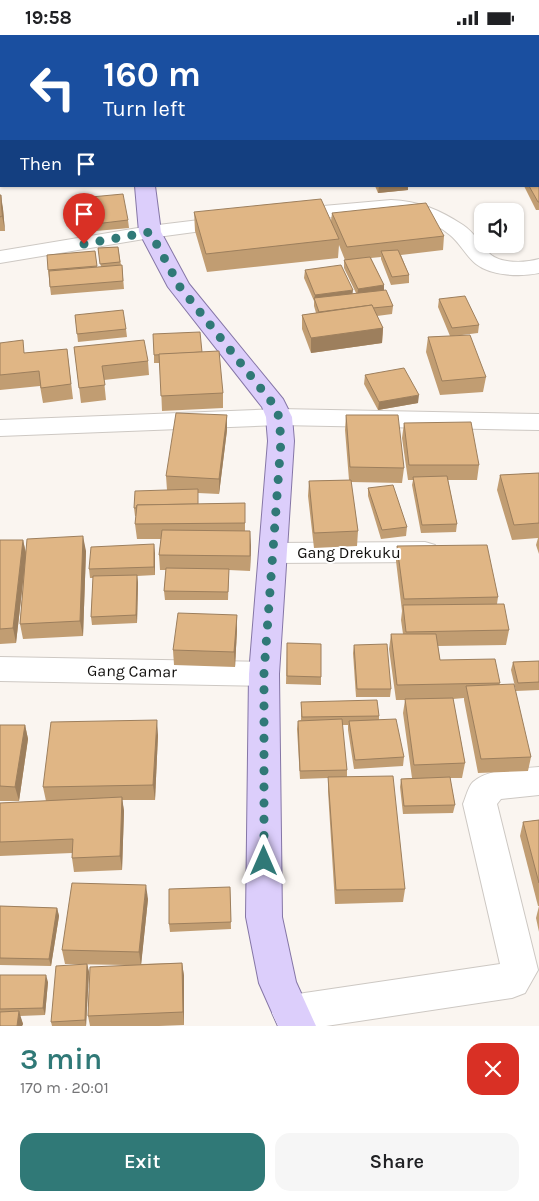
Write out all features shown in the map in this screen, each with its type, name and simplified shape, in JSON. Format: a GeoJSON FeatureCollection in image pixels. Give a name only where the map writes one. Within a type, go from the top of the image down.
{"type":"FeatureCollection","features":[{"type":"Feature","properties":{"kind":"main road"},"geometry":{"type":"LineString","coordinates":[[145,187],[150,232],[180,287],[264,391],[279,417],[281,441],[264,673],[264,917],[278,983],[294,1020]]}},
{"type":"Feature","properties":{"kind":"street"},"geometry":{"type":"LineString","coordinates":[[0,257],[150,232],[261,218],[392,206],[410,207],[428,213],[458,231],[484,260],[500,267],[531,268],[539,266]]}},
{"type":"Feature","properties":{"kind":"street"},"geometry":{"type":"LineString","coordinates":[[0,429],[279,417],[539,422]]}},
{"type":"Feature","properties":{"kind":"street","name":"Gang Drekuku"},"geometry":{"type":"LineString","coordinates":[[273,553],[425,552]]}},
{"type":"Feature","properties":{"kind":"street","name":"Gang Camar"},"geometry":{"type":"LineString","coordinates":[[0,669],[264,673]]}},
{"type":"Feature","properties":{"kind":"street"},"geometry":{"type":"LineString","coordinates":[[294,1020],[512,980],[520,970],[480,804],[484,793],[495,786],[539,781]]}},
{"type":"Feature","properties":{"kind":"building"},"geometry":{"type":"Polygon","coordinates":[[[530,187],[539,187],[538,202],[530,187]]]}},
{"type":"Feature","properties":{"kind":"building"},"geometry":{"type":"Polygon","coordinates":[[[123,194],[128,220],[95,224],[91,197],[123,194]]]}},
{"type":"Feature","properties":{"kind":"building"},"geometry":{"type":"Polygon","coordinates":[[[0,195],[2,216],[0,217],[0,195]]]}},
{"type":"Feature","properties":{"kind":"building"},"geometry":{"type":"Polygon","coordinates":[[[321,199],[339,239],[206,254],[194,212],[321,199]]]}},
{"type":"Feature","properties":{"kind":"building"},"geometry":{"type":"Polygon","coordinates":[[[426,203],[444,236],[347,247],[332,213],[426,203]]]}},
{"type":"Feature","properties":{"kind":"building"},"geometry":{"type":"Polygon","coordinates":[[[118,247],[120,262],[100,264],[98,248],[118,247]]]}},
{"type":"Feature","properties":{"kind":"building"},"geometry":{"type":"Polygon","coordinates":[[[398,250],[409,275],[392,277],[381,251],[398,250]]]}},
{"type":"Feature","properties":{"kind":"building"},"geometry":{"type":"Polygon","coordinates":[[[95,251],[97,266],[48,270],[47,255],[95,251]]]}},
{"type":"Feature","properties":{"kind":"building"},"geometry":{"type":"Polygon","coordinates":[[[370,257],[384,285],[358,289],[344,260],[370,257]]]}},
{"type":"Feature","properties":{"kind":"building"},"geometry":{"type":"Polygon","coordinates":[[[122,265],[123,281],[50,287],[49,271],[122,265]]]}},
{"type":"Feature","properties":{"kind":"building"},"geometry":{"type":"Polygon","coordinates":[[[341,265],[353,290],[315,295],[305,270],[341,265]]]}},
{"type":"Feature","properties":{"kind":"building"},"geometry":{"type":"Polygon","coordinates":[[[386,290],[393,306],[373,308],[372,305],[319,312],[314,298],[386,290]]]}},
{"type":"Feature","properties":{"kind":"building"},"geometry":{"type":"Polygon","coordinates":[[[465,296],[479,325],[452,328],[439,299],[465,296]]]}},
{"type":"Feature","properties":{"kind":"building"},"geometry":{"type":"Polygon","coordinates":[[[372,305],[383,328],[311,338],[302,315],[372,305]]]}},
{"type":"Feature","properties":{"kind":"building"},"geometry":{"type":"Polygon","coordinates":[[[123,310],[126,329],[77,334],[75,315],[123,310]]]}},
{"type":"Feature","properties":{"kind":"building"},"geometry":{"type":"Polygon","coordinates":[[[200,332],[202,352],[154,355],[153,334],[200,332]]]}},
{"type":"Feature","properties":{"kind":"building"},"geometry":{"type":"Polygon","coordinates":[[[470,335],[486,377],[442,381],[428,337],[470,335]]]}},
{"type":"Feature","properties":{"kind":"building"},"geometry":{"type":"Polygon","coordinates":[[[23,340],[24,353],[67,349],[71,384],[41,388],[39,371],[0,375],[0,343],[23,340]]]}},
{"type":"Feature","properties":{"kind":"building"},"geometry":{"type":"Polygon","coordinates":[[[144,340],[148,361],[102,366],[105,385],[79,388],[74,347],[144,340]]]}},
{"type":"Feature","properties":{"kind":"building"},"geometry":{"type":"Polygon","coordinates":[[[219,351],[223,393],[161,396],[159,354],[219,351]]]}},
{"type":"Feature","properties":{"kind":"building"},"geometry":{"type":"Polygon","coordinates":[[[404,368],[419,395],[379,402],[365,375],[404,368]]]}},
{"type":"Feature","properties":{"kind":"building"},"geometry":{"type":"Polygon","coordinates":[[[176,413],[227,415],[219,479],[166,476],[176,413]]]}},
{"type":"Feature","properties":{"kind":"building"},"geometry":{"type":"Polygon","coordinates":[[[346,415],[398,415],[404,468],[350,467],[346,415]]]}},
{"type":"Feature","properties":{"kind":"building"},"geometry":{"type":"Polygon","coordinates":[[[471,422],[479,465],[409,465],[404,423],[471,422]]]}},
{"type":"Feature","properties":{"kind":"building"},"geometry":{"type":"Polygon","coordinates":[[[539,473],[539,523],[514,525],[500,475],[539,473]]]}},
{"type":"Feature","properties":{"kind":"building"},"geometry":{"type":"Polygon","coordinates":[[[447,476],[457,524],[422,525],[413,477],[447,476]]]}},
{"type":"Feature","properties":{"kind":"building"},"geometry":{"type":"Polygon","coordinates":[[[351,480],[358,531],[314,533],[309,481],[351,480]]]}},
{"type":"Feature","properties":{"kind":"building"},"geometry":{"type":"Polygon","coordinates":[[[393,485],[407,527],[382,530],[368,488],[393,485]]]}},
{"type":"Feature","properties":{"kind":"building"},"geometry":{"type":"Polygon","coordinates":[[[198,489],[198,504],[137,505],[134,508],[135,491],[198,489]]]}},
{"type":"Feature","properties":{"kind":"building"},"geometry":{"type":"Polygon","coordinates":[[[245,503],[245,523],[135,524],[137,505],[245,503]]]}},
{"type":"Feature","properties":{"kind":"building"},"geometry":{"type":"Polygon","coordinates":[[[162,530],[250,531],[250,556],[159,555],[162,530]]]}},
{"type":"Feature","properties":{"kind":"building"},"geometry":{"type":"Polygon","coordinates":[[[83,536],[80,621],[20,624],[27,539],[83,536]]]}},
{"type":"Feature","properties":{"kind":"building"},"geometry":{"type":"Polygon","coordinates":[[[0,540],[23,540],[13,628],[0,629],[0,540]]]}},
{"type":"Feature","properties":{"kind":"building"},"geometry":{"type":"Polygon","coordinates":[[[154,544],[154,567],[89,569],[91,547],[154,544]]]}},
{"type":"Feature","properties":{"kind":"building"},"geometry":{"type":"Polygon","coordinates":[[[487,545],[498,597],[404,599],[397,546],[487,545]]]}},
{"type":"Feature","properties":{"kind":"building"},"geometry":{"type":"Polygon","coordinates":[[[166,568],[229,569],[228,592],[164,591],[166,568]]]}},
{"type":"Feature","properties":{"kind":"building"},"geometry":{"type":"Polygon","coordinates":[[[137,575],[136,615],[91,617],[93,576],[137,575]]]}},
{"type":"Feature","properties":{"kind":"building"},"geometry":{"type":"Polygon","coordinates":[[[504,604],[509,630],[406,632],[403,605],[504,604]]]}},
{"type":"Feature","properties":{"kind":"building"},"geometry":{"type":"Polygon","coordinates":[[[178,613],[237,615],[234,652],[173,650],[178,613]]]}},
{"type":"Feature","properties":{"kind":"building"},"geometry":{"type":"Polygon","coordinates":[[[391,634],[436,634],[440,660],[495,659],[500,683],[397,685],[391,634]]]}},
{"type":"Feature","properties":{"kind":"building"},"geometry":{"type":"Polygon","coordinates":[[[287,643],[321,644],[321,677],[287,676],[287,643]]]}},
{"type":"Feature","properties":{"kind":"building"},"geometry":{"type":"Polygon","coordinates":[[[387,644],[391,689],[357,689],[354,645],[387,644]]]}},
{"type":"Feature","properties":{"kind":"building"},"geometry":{"type":"Polygon","coordinates":[[[539,661],[539,682],[518,683],[513,662],[539,661]]]}},
{"type":"Feature","properties":{"kind":"building"},"geometry":{"type":"Polygon","coordinates":[[[514,684],[531,757],[481,759],[466,686],[514,684]]]}},
{"type":"Feature","properties":{"kind":"building"},"geometry":{"type":"Polygon","coordinates":[[[453,698],[465,763],[414,765],[405,699],[453,698]]]}},
{"type":"Feature","properties":{"kind":"building"},"geometry":{"type":"Polygon","coordinates":[[[377,700],[379,716],[302,717],[301,702],[377,700]]]}},
{"type":"Feature","properties":{"kind":"building"},"geometry":{"type":"Polygon","coordinates":[[[342,719],[347,770],[300,771],[298,721],[342,719]]]}},
{"type":"Feature","properties":{"kind":"building"},"geometry":{"type":"Polygon","coordinates":[[[396,719],[404,757],[355,760],[349,721],[396,719]]]}},
{"type":"Feature","properties":{"kind":"building"},"geometry":{"type":"Polygon","coordinates":[[[157,720],[153,785],[43,787],[51,722],[157,720]]]}},
{"type":"Feature","properties":{"kind":"building"},"geometry":{"type":"Polygon","coordinates":[[[0,725],[25,725],[15,787],[0,786],[0,725]]]}},
{"type":"Feature","properties":{"kind":"building"},"geometry":{"type":"Polygon","coordinates":[[[393,776],[405,889],[336,890],[328,777],[393,776]]]}},
{"type":"Feature","properties":{"kind":"building"},"geometry":{"type":"Polygon","coordinates":[[[450,777],[455,805],[404,806],[401,779],[450,777]]]}},
{"type":"Feature","properties":{"kind":"building"},"geometry":{"type":"Polygon","coordinates":[[[122,797],[120,856],[72,858],[73,839],[0,842],[0,803],[122,797]]]}},
{"type":"Feature","properties":{"kind":"building"},"geometry":{"type":"Polygon","coordinates":[[[539,820],[539,883],[523,822],[539,820]]]}},
{"type":"Feature","properties":{"kind":"building"},"geometry":{"type":"Polygon","coordinates":[[[72,883],[146,885],[139,952],[62,950],[72,883]]]}},
{"type":"Feature","properties":{"kind":"building"},"geometry":{"type":"Polygon","coordinates":[[[230,887],[231,922],[169,924],[169,889],[230,887]]]}},
{"type":"Feature","properties":{"kind":"building"},"geometry":{"type":"Polygon","coordinates":[[[0,906],[57,908],[49,959],[0,958],[0,906]]]}},
{"type":"Feature","properties":{"kind":"building"},"geometry":{"type":"Polygon","coordinates":[[[182,963],[183,1012],[88,1016],[90,967],[182,963]]]}},
{"type":"Feature","properties":{"kind":"building"},"geometry":{"type":"Polygon","coordinates":[[[87,964],[85,1020],[51,1022],[56,966],[87,964]]]}},
{"type":"Feature","properties":{"kind":"building"},"geometry":{"type":"Polygon","coordinates":[[[0,975],[46,975],[43,1008],[0,1009],[0,975]]]}},
{"type":"Feature","properties":{"kind":"building"},"geometry":{"type":"Polygon","coordinates":[[[19,1011],[17,1026],[0,1026],[0,1012],[19,1011]]]}},
{"type":"Feature","properties":{"kind":"route"},"geometry":{"type":"LineString","coordinates":[[84,244],[150,232],[162,259],[180,287],[264,391],[274,405],[279,417],[281,441],[264,673],[264,861]]}}]}
